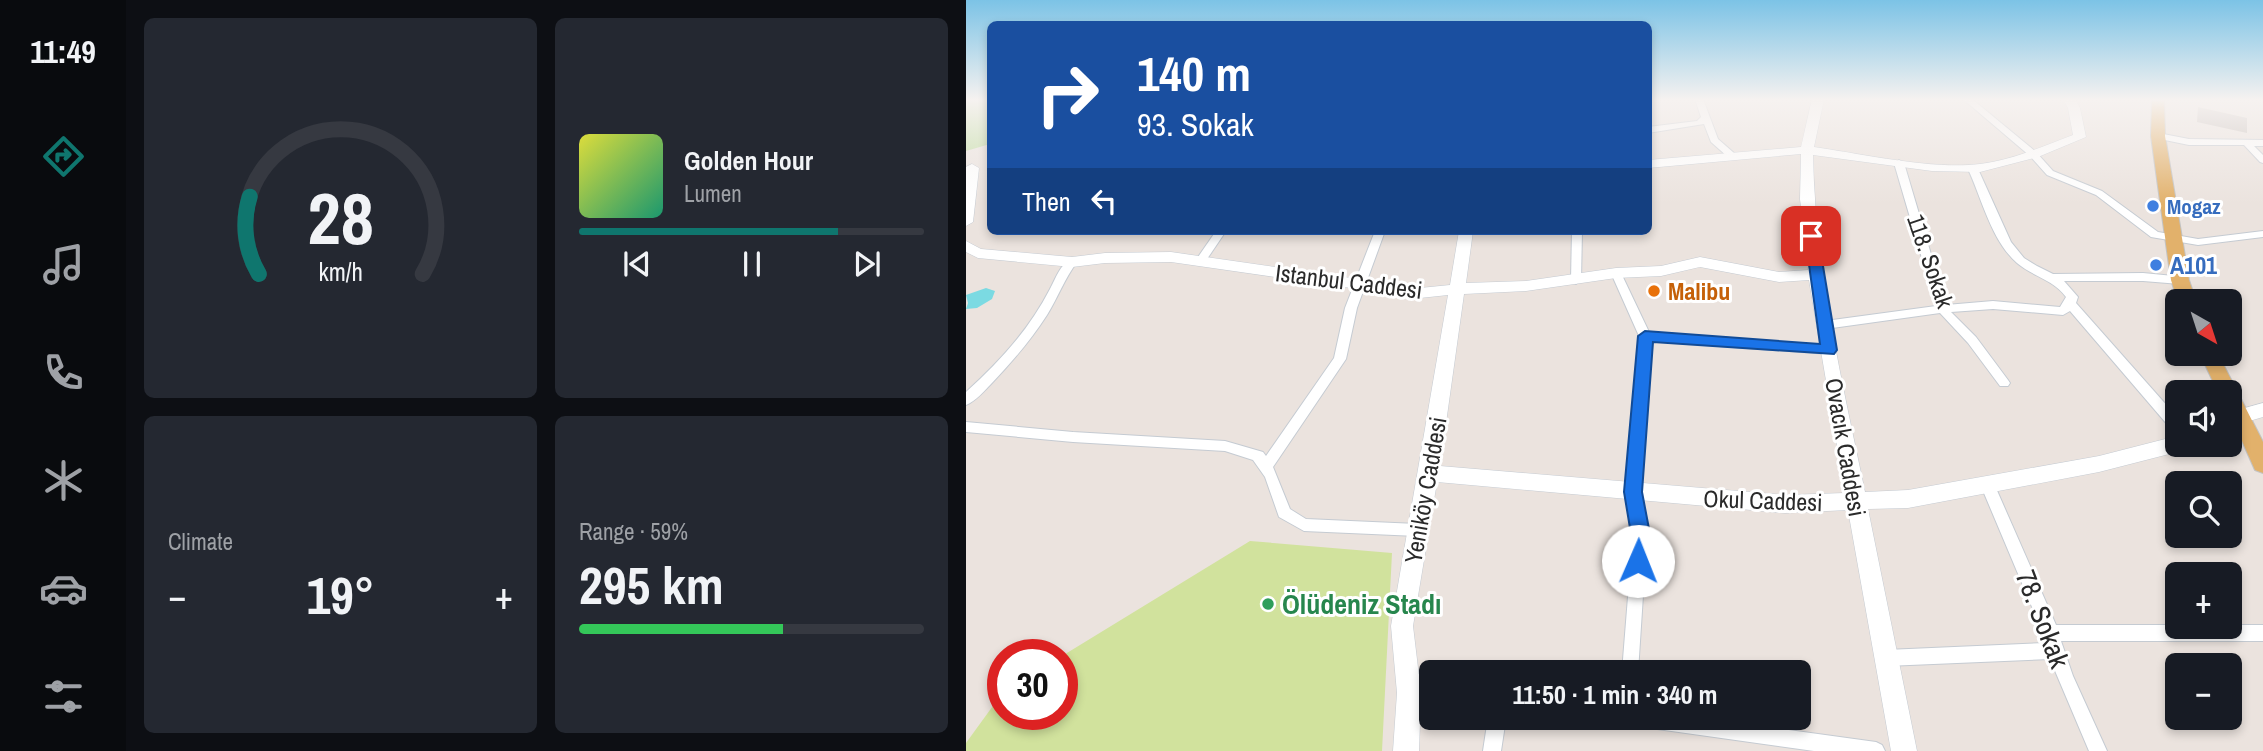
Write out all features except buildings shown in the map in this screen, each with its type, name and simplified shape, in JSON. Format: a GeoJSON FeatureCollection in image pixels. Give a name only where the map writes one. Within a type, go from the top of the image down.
{"type":"FeatureCollection","features":[{"type":"Feature","properties":{"kind":"main road"},"geometry":{"type":"LineString","coordinates":[[2158,136],[2183,289]]}},
{"type":"Feature","properties":{"kind":"main road"},"geometry":{"type":"LineString","coordinates":[[2242,432],[2263,464]]}},
{"type":"Feature","properties":{"kind":"street"},"geometry":{"type":"LineString","coordinates":[[1711,134],[1731,155]]}},
{"type":"Feature","properties":{"kind":"street","name":"Ovacık Caddesi"},"geometry":{"type":"LineString","coordinates":[[1810,134],[1807,150],[1807,200],[1816,275],[1904,751]]}},
{"type":"Feature","properties":{"kind":"street"},"geometry":{"type":"LineString","coordinates":[[2010,134],[2034,154],[2050,173],[2099,193],[2155,235],[2198,242],[2263,234]]}},
{"type":"Feature","properties":{"kind":"street"},"geometry":{"type":"LineString","coordinates":[[1652,164],[1807,150],[1899,163],[1973,169],[2034,154],[2080,137],[2079,134]]}},
{"type":"Feature","properties":{"kind":"street"},"geometry":{"type":"LineString","coordinates":[[2158,136],[2189,142],[2263,143]]}},
{"type":"Feature","properties":{"kind":"street"},"geometry":{"type":"LineString","coordinates":[[2247,144],[2263,160]]}},
{"type":"Feature","properties":{"kind":"street","name":"118. Sokak"},"geometry":{"type":"LineString","coordinates":[[1899,163],[1942,309],[1972,340],[2004,383]]}},
{"type":"Feature","properties":{"kind":"street"},"geometry":{"type":"LineString","coordinates":[[966,222],[973,168]]}},
{"type":"Feature","properties":{"kind":"street"},"geometry":{"type":"LineString","coordinates":[[1825,326],[1942,309],[1993,305],[2063,311],[2070,304],[2072,297],[2066,287],[2019,260],[2007,245],[1973,169]]}},
{"type":"Feature","properties":{"kind":"street"},"geometry":{"type":"LineString","coordinates":[[1201,260],[1218,235]]}},
{"type":"Feature","properties":{"kind":"street"},"geometry":{"type":"LineString","coordinates":[[1266,467],[1340,359],[1358,286],[1378,235]]}},
{"type":"Feature","properties":{"kind":"street","name":"Yeniköy Caddesi"},"geometry":{"type":"LineString","coordinates":[[1406,751],[1408,683],[1402,626],[1465,235]]}},
{"type":"Feature","properties":{"kind":"street"},"geometry":{"type":"LineString","coordinates":[[1576,280],[1577,235]]}},
{"type":"Feature","properties":{"kind":"street","name":"Istanbul Caddesi"},"geometry":{"type":"LineString","coordinates":[[970,251],[1072,262],[1146,257],[1201,260],[1358,286],[1420,293],[1526,286],[1616,273],[1661,271],[1700,262],[1779,277],[1816,275]]}},
{"type":"Feature","properties":{"kind":"street"},"geometry":{"type":"LineString","coordinates":[[966,400],[1005,364],[1028,337],[1063,271],[1072,262]]}},
{"type":"Feature","properties":{"kind":"street"},"geometry":{"type":"LineString","coordinates":[[1616,273],[1645,336],[1633,492],[1640,534],[1631,660]]}},
{"type":"Feature","properties":{"kind":"street"},"geometry":{"type":"LineString","coordinates":[[2053,278],[2143,277],[2180,280]]}},
{"type":"Feature","properties":{"kind":"street"},"geometry":{"type":"LineString","coordinates":[[2070,304],[2165,412]]}},
{"type":"Feature","properties":{"kind":"street"},"geometry":{"type":"LineString","coordinates":[[1645,336],[1829,350]]}},
{"type":"Feature","properties":{"kind":"street"},"geometry":{"type":"LineString","coordinates":[[2242,423],[2263,410]]}},
{"type":"Feature","properties":{"kind":"street"},"geometry":{"type":"LineString","coordinates":[[966,427],[1073,438],[1225,446],[1258,456],[1266,467],[1284,513],[1304,525],[1417,530]]}},
{"type":"Feature","properties":{"kind":"street","name":"Okul Caddesi"},"geometry":{"type":"LineString","coordinates":[[1428,473],[1785,504],[1908,499],[2099,464],[2165,447]]}},
{"type":"Feature","properties":{"kind":"street","name":"78. Sokak"},"geometry":{"type":"LineString","coordinates":[[1989,486],[2098,751]]}},
{"type":"Feature","properties":{"kind":"street"},"geometry":{"type":"LineString","coordinates":[[2051,633],[2263,633]]}},
{"type":"Feature","properties":{"kind":"street"},"geometry":{"type":"LineString","coordinates":[[1886,658],[2055,651]]}},
{"type":"Feature","properties":{"kind":"street"},"geometry":{"type":"LineString","coordinates":[[1408,683],[1419,682]]}},
{"type":"Feature","properties":{"kind":"street"},"geometry":{"type":"LineString","coordinates":[[1492,751],[1495,730]]}},
{"type":"Feature","properties":{"kind":"street"},"geometry":{"type":"LineString","coordinates":[[1728,730],[1876,751]]}},
{"type":"Feature","properties":{"kind":"green space"},"geometry":{"type":"Polygon","coordinates":[[[966,134],[987,134],[987,145],[966,151],[966,134]]]}},
{"type":"Feature","properties":{"kind":"green space","name":"Ölüdeniz Stadı"},"geometry":{"type":"Polygon","coordinates":[[[1250,541],[1392,553],[1382,751],[966,751],[966,743],[987,714],[987,730],[1078,730],[1078,646],[1250,541]]]}},
{"type":"Feature","properties":{"kind":"water"},"geometry":{"type":"Polygon","coordinates":[[[986,288],[995,291],[992,299],[977,308],[966,309],[966,295],[986,288]]]}},
{"type":"Feature","properties":{"kind":"place","name":"Mogaz"},"geometry":{"type":"Point","coordinates":[2153,206]}},
{"type":"Feature","properties":{"kind":"place","name":"A101"},"geometry":{"type":"Point","coordinates":[2156,265]}},
{"type":"Feature","properties":{"kind":"place","name":"Malibu"},"geometry":{"type":"Point","coordinates":[1654,291]}},
{"type":"Feature","properties":{"kind":"place","name":"Ölüdeniz Stadı"},"geometry":{"type":"Point","coordinates":[1268,604]}},
{"type":"Feature","properties":{"kind":"route"},"geometry":{"type":"LineString","coordinates":[[1638,561],[1640,534],[1633,492],[1645,336],[1829,350],[1811,236]]}}]}
